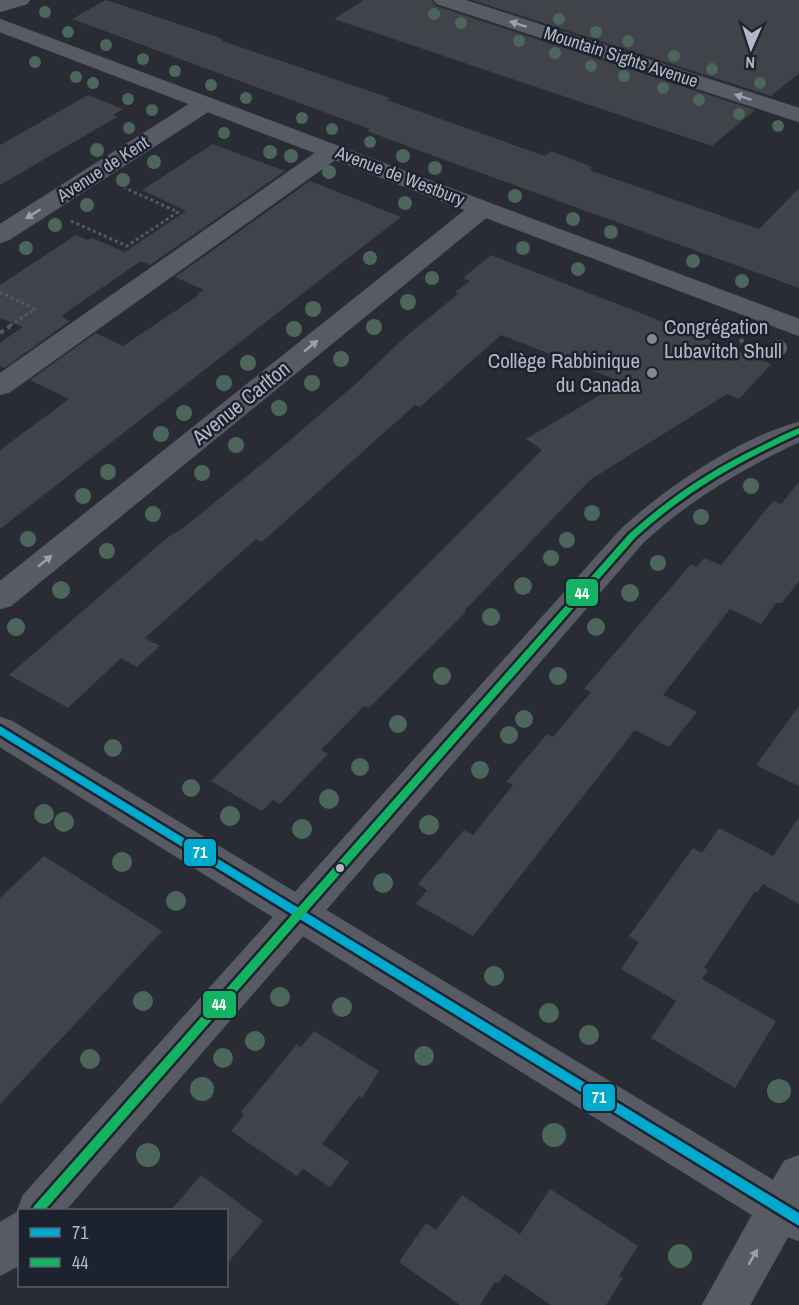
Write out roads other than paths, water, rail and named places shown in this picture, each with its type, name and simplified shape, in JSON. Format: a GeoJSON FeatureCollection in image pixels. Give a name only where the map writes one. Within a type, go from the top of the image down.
{"type":"FeatureCollection","features":[{"type":"Feature","properties":{"kind":"main road"},"geometry":{"type":"LineString","coordinates":[[0,6],[20,0]]}},
{"type":"Feature","properties":{"kind":"street","name":"Mountain Sights Avenue"},"geometry":{"type":"LineString","coordinates":[[444,0],[799,115]]}},
{"type":"Feature","properties":{"kind":"street","name":"Avenue de Westbury"},"geometry":{"type":"LineString","coordinates":[[0,25],[799,328]]}},
{"type":"Feature","properties":{"kind":"street","name":"Avenue de Kent"},"geometry":{"type":"LineString","coordinates":[[0,235],[206,103]]}},
{"type":"Feature","properties":{"kind":"street"},"geometry":{"type":"LineString","coordinates":[[0,386],[333,151]]}},
{"type":"Feature","properties":{"kind":"street","name":"Avenue Carlton"},"geometry":{"type":"LineString","coordinates":[[0,598],[483,208]]}},
{"type":"Feature","properties":{"kind":"street"},"geometry":{"type":"LineString","coordinates":[[39,1209],[640,528],[678,496],[708,476],[799,430]]}},
{"type":"Feature","properties":{"kind":"street"},"geometry":{"type":"LineString","coordinates":[[0,730],[299,915],[793,1202],[726,1305]]}},
{"type":"Feature","properties":{"kind":"street"},"geometry":{"type":"LineString","coordinates":[[0,1254],[18,1234]]}},
{"type":"Feature","properties":{"kind":"place","name":"Congrégation Lubavitch Shull"},"geometry":{"type":"Point","coordinates":[652,339]}},
{"type":"Feature","properties":{"kind":"place","name":"Collège Rabbinique du Canada"},"geometry":{"type":"Point","coordinates":[652,373]}}]}
